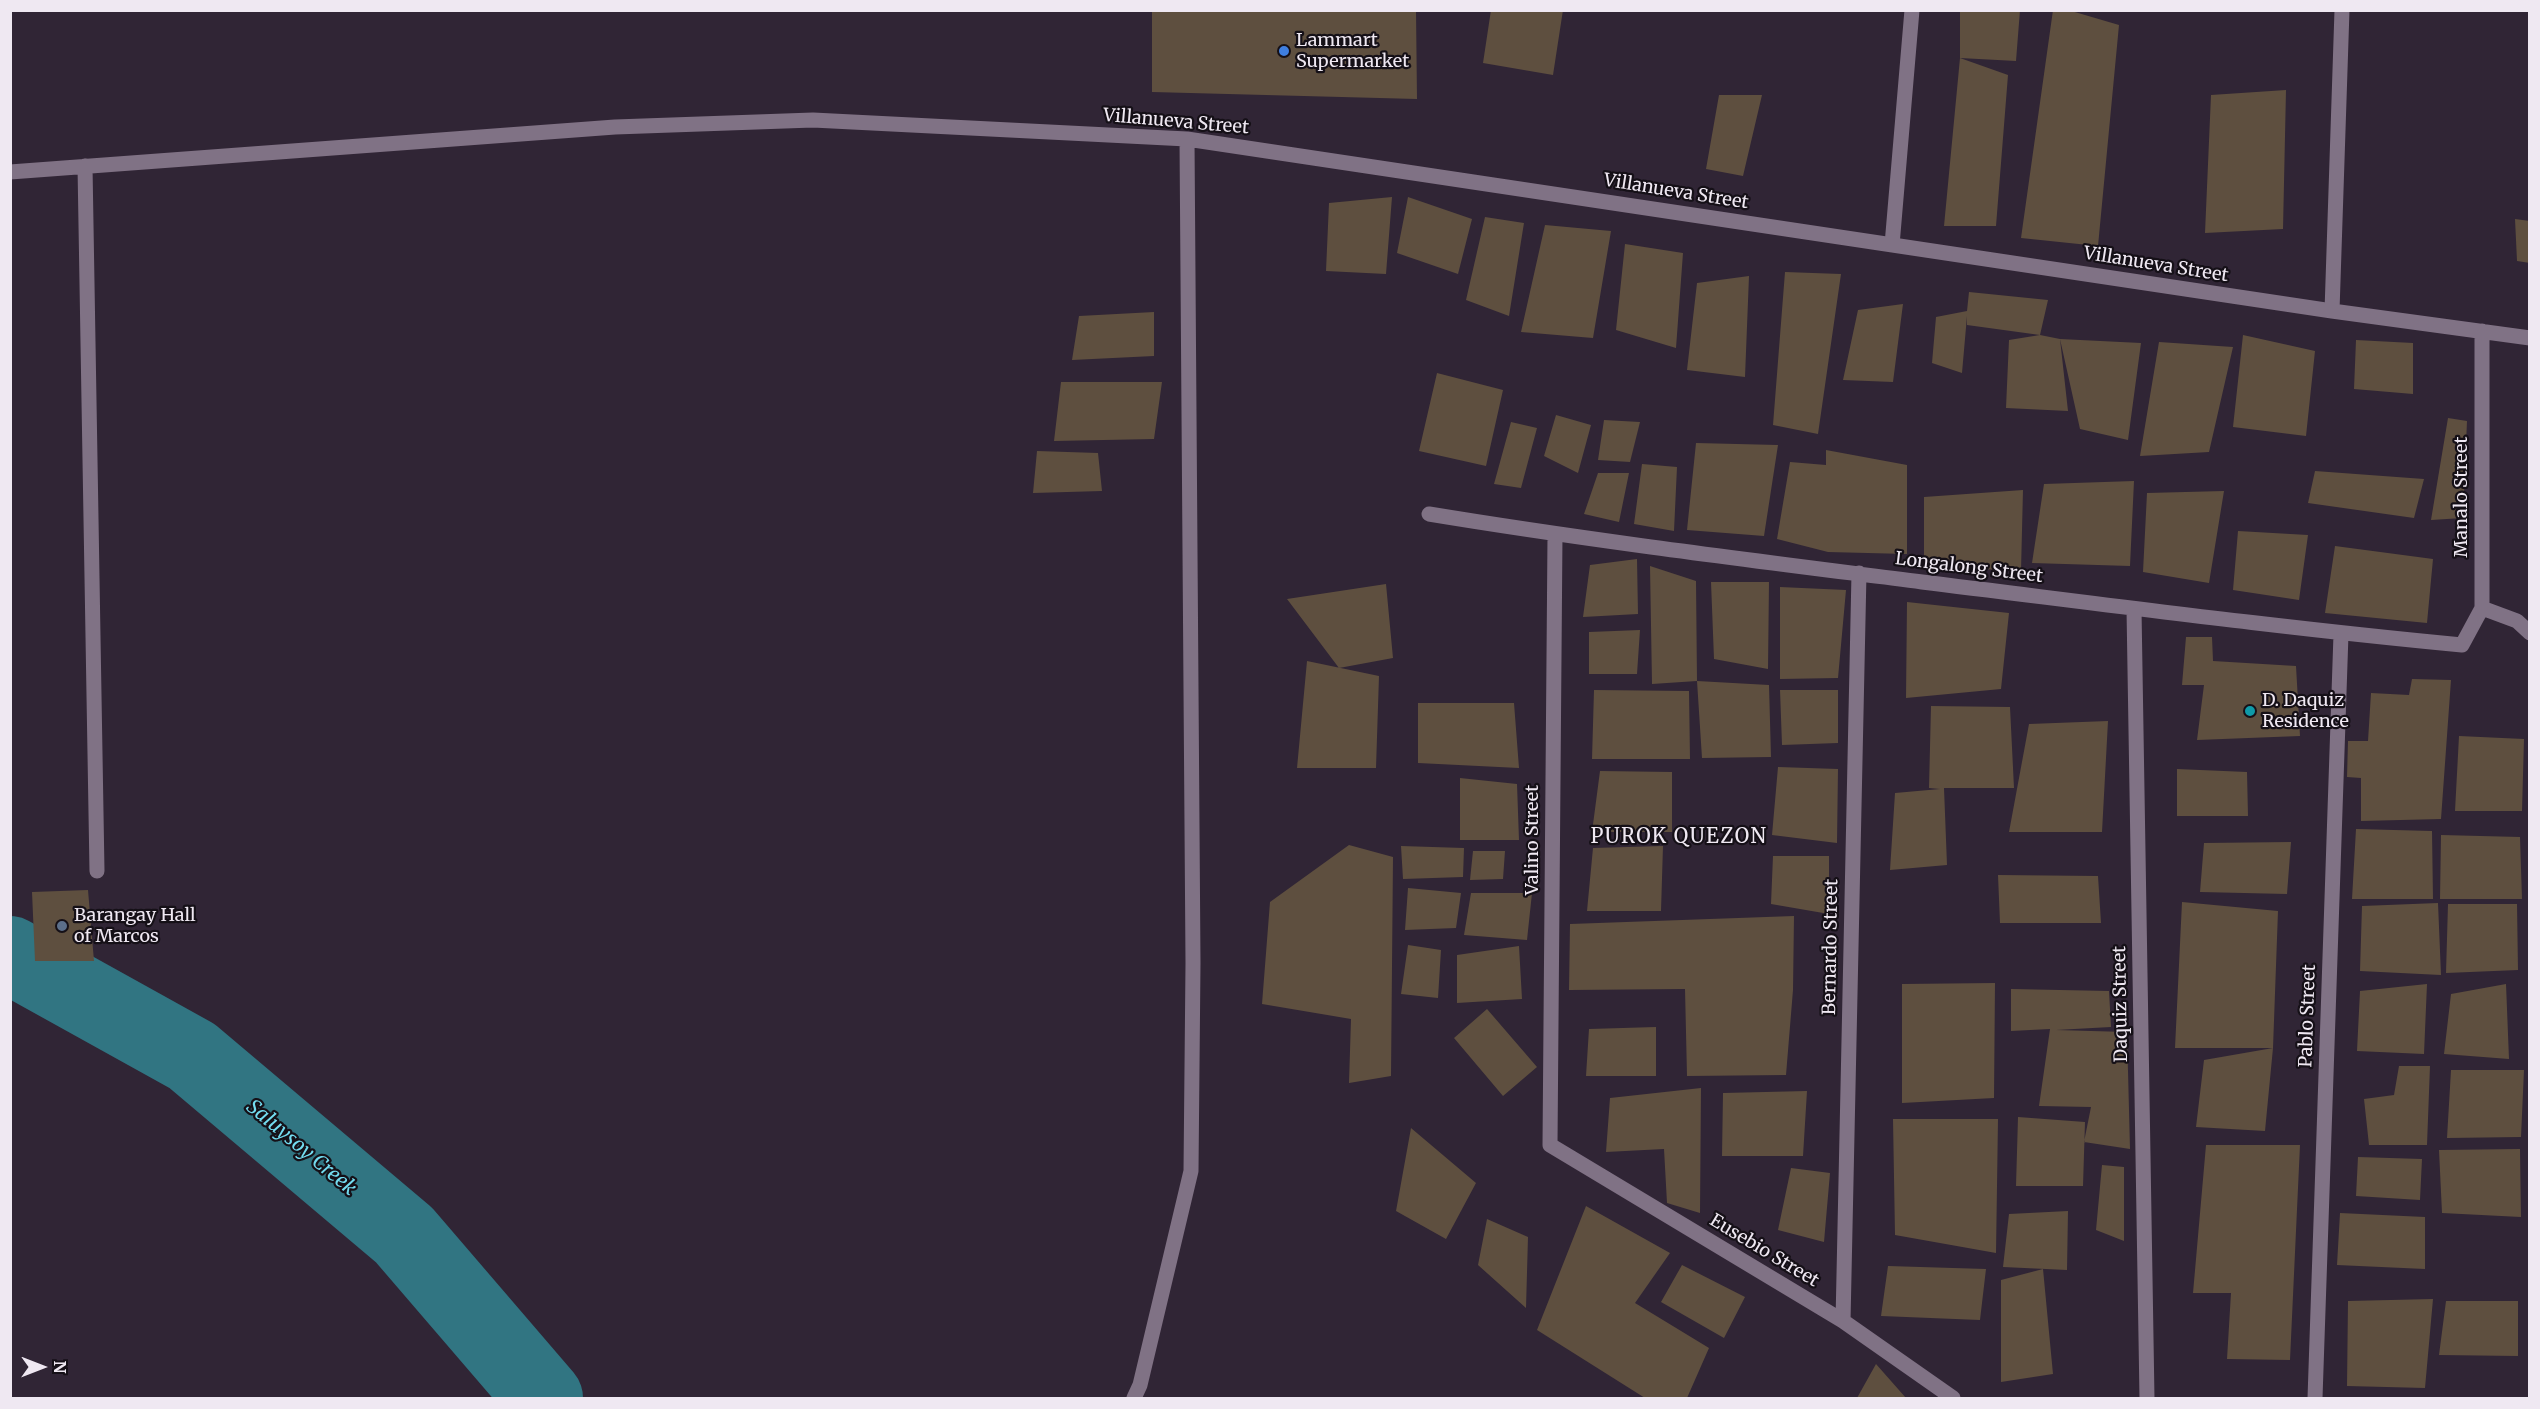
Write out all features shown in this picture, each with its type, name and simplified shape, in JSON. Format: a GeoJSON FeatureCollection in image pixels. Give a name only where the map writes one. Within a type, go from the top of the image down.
{"type":"FeatureCollection","features":[{"type":"Feature","properties":{"kind":"street"},"geometry":{"type":"LineString","coordinates":[[1892,245],[1912,10]]}},
{"type":"Feature","properties":{"kind":"street"},"geometry":{"type":"LineString","coordinates":[[2332,311],[2342,10]]}},
{"type":"Feature","properties":{"kind":"street","name":"Villanueva Street"},"geometry":{"type":"LineString","coordinates":[[10,172],[615,127],[813,120],[1187,139],[2332,311],[2529,338]]}},
{"type":"Feature","properties":{"kind":"street"},"geometry":{"type":"LineString","coordinates":[[1134,1398],[1140,1385],[1191,1171],[1193,951],[1187,139]]}},
{"type":"Feature","properties":{"kind":"street"},"geometry":{"type":"LineString","coordinates":[[85,166],[97,871]]}},
{"type":"Feature","properties":{"kind":"street","name":"Manalo Street"},"geometry":{"type":"LineString","coordinates":[[2482,331],[2482,608]]}},
{"type":"Feature","properties":{"kind":"street","name":"Longalong Street"},"geometry":{"type":"LineString","coordinates":[[1430,514],[1555,535],[2134,609],[2341,634],[2462,645],[2482,608]]}},
{"type":"Feature","properties":{"kind":"street","name":"Valino Street"},"geometry":{"type":"LineString","coordinates":[[1551,1144],[1555,535]]}},
{"type":"Feature","properties":{"kind":"street","name":"Bernardo Street"},"geometry":{"type":"LineString","coordinates":[[1843,1321],[1858,573]]}},
{"type":"Feature","properties":{"kind":"street"},"geometry":{"type":"LineString","coordinates":[[2482,608],[2517,621],[2529,633]]}},
{"type":"Feature","properties":{"kind":"street","name":"Daquiz Street"},"geometry":{"type":"LineString","coordinates":[[2134,609],[2147,1398]]}},
{"type":"Feature","properties":{"kind":"street","name":"Pablo Street"},"geometry":{"type":"LineString","coordinates":[[2314,1398],[2341,634]]}},
{"type":"Feature","properties":{"kind":"street","name":"Eusebio Street"},"geometry":{"type":"LineString","coordinates":[[1551,1144],[1843,1321],[1953,1398]]}},
{"type":"Feature","properties":{"kind":"building","name":"Lammart Supermarket"},"geometry":{"type":"Polygon","coordinates":[[[1152,10],[1416,10],[1417,99],[1152,92],[1152,10]]]}},
{"type":"Feature","properties":{"kind":"building"},"geometry":{"type":"Polygon","coordinates":[[[1491,10],[1563,10],[1553,75],[1483,63],[1491,10]]]}},
{"type":"Feature","properties":{"kind":"building"},"geometry":{"type":"Polygon","coordinates":[[[1960,10],[2020,10],[2016,61],[1960,58],[1960,10]]]}},
{"type":"Feature","properties":{"kind":"building"},"geometry":{"type":"Polygon","coordinates":[[[2053,10],[2068,10],[2119,25],[2098,246],[2021,238],[2053,10]]]}},
{"type":"Feature","properties":{"kind":"building"},"geometry":{"type":"Polygon","coordinates":[[[1960,58],[2008,75],[1996,226],[1944,226],[1960,58]]]}},
{"type":"Feature","properties":{"kind":"building"},"geometry":{"type":"Polygon","coordinates":[[[2286,90],[2283,229],[2205,233],[2211,95],[2286,90]]]}},
{"type":"Feature","properties":{"kind":"building"},"geometry":{"type":"Polygon","coordinates":[[[1719,95],[1762,95],[1743,176],[1706,169],[1719,95]]]}},
{"type":"Feature","properties":{"kind":"building"},"geometry":{"type":"Polygon","coordinates":[[[1392,197],[1386,274],[1326,271],[1329,203],[1392,197]]]}},
{"type":"Feature","properties":{"kind":"building"},"geometry":{"type":"Polygon","coordinates":[[[1408,197],[1472,219],[1458,274],[1397,253],[1408,197]]]}},
{"type":"Feature","properties":{"kind":"building"},"geometry":{"type":"Polygon","coordinates":[[[1485,217],[1524,223],[1509,316],[1466,300],[1485,217]]]}},
{"type":"Feature","properties":{"kind":"building"},"geometry":{"type":"Polygon","coordinates":[[[2515,219],[2530,221],[2530,263],[2517,261],[2515,219]]]}},
{"type":"Feature","properties":{"kind":"building"},"geometry":{"type":"Polygon","coordinates":[[[1545,225],[1611,231],[1593,338],[1521,332],[1545,225]]]}},
{"type":"Feature","properties":{"kind":"building"},"geometry":{"type":"Polygon","coordinates":[[[1625,244],[1683,253],[1676,348],[1616,330],[1625,244]]]}},
{"type":"Feature","properties":{"kind":"building"},"geometry":{"type":"Polygon","coordinates":[[[1785,272],[1841,274],[1818,434],[1773,425],[1785,272]]]}},
{"type":"Feature","properties":{"kind":"building"},"geometry":{"type":"Polygon","coordinates":[[[1749,276],[1745,377],[1687,370],[1697,283],[1749,276]]]}},
{"type":"Feature","properties":{"kind":"building"},"geometry":{"type":"Polygon","coordinates":[[[1969,292],[2048,300],[2040,335],[1967,325],[1967,316],[1962,373],[1932,363],[1936,317],[1967,311],[1969,292]]]}},
{"type":"Feature","properties":{"kind":"building"},"geometry":{"type":"Polygon","coordinates":[[[1903,304],[1893,382],[1843,380],[1858,310],[1903,304]]]}},
{"type":"Feature","properties":{"kind":"building"},"geometry":{"type":"Polygon","coordinates":[[[1154,312],[1154,356],[1072,360],[1079,316],[1154,312]]]}},
{"type":"Feature","properties":{"kind":"building"},"geometry":{"type":"Polygon","coordinates":[[[2040,335],[2060,339],[2068,411],[2006,408],[2009,340],[2040,335]]]}},
{"type":"Feature","properties":{"kind":"building"},"geometry":{"type":"Polygon","coordinates":[[[2243,335],[2315,351],[2306,436],[2233,427],[2243,335]]]}},
{"type":"Feature","properties":{"kind":"building"},"geometry":{"type":"Polygon","coordinates":[[[2060,339],[2141,343],[2128,440],[2080,429],[2060,339]]]}},
{"type":"Feature","properties":{"kind":"building"},"geometry":{"type":"Polygon","coordinates":[[[2356,340],[2413,343],[2413,394],[2354,389],[2356,340]]]}},
{"type":"Feature","properties":{"kind":"building"},"geometry":{"type":"Polygon","coordinates":[[[2159,342],[2233,347],[2209,452],[2140,456],[2159,342]]]}},
{"type":"Feature","properties":{"kind":"building"},"geometry":{"type":"Polygon","coordinates":[[[1437,373],[1503,390],[1486,466],[1419,451],[1437,373]]]}},
{"type":"Feature","properties":{"kind":"building"},"geometry":{"type":"Polygon","coordinates":[[[1061,382],[1162,382],[1154,439],[1054,441],[1061,382]]]}},
{"type":"Feature","properties":{"kind":"building"},"geometry":{"type":"Polygon","coordinates":[[[1556,415],[1591,425],[1578,473],[1544,456],[1556,415]]]}},
{"type":"Feature","properties":{"kind":"building"},"geometry":{"type":"Polygon","coordinates":[[[2448,418],[2467,421],[2463,518],[2431,520],[2448,418]]]}},
{"type":"Feature","properties":{"kind":"building"},"geometry":{"type":"Polygon","coordinates":[[[1604,420],[1640,422],[1630,462],[1598,460],[1604,420]]]}},
{"type":"Feature","properties":{"kind":"building"},"geometry":{"type":"Polygon","coordinates":[[[1511,422],[1537,428],[1521,488],[1494,484],[1511,422]]]}},
{"type":"Feature","properties":{"kind":"building"},"geometry":{"type":"Polygon","coordinates":[[[1696,443],[1778,445],[1764,536],[1687,530],[1696,443]]]}},
{"type":"Feature","properties":{"kind":"building"},"geometry":{"type":"Polygon","coordinates":[[[1826,450],[1907,465],[1907,554],[1828,552],[1777,539],[1790,462],[1826,465],[1826,450]]]}},
{"type":"Feature","properties":{"kind":"building"},"geometry":{"type":"Polygon","coordinates":[[[1037,451],[1098,453],[1102,491],[1033,493],[1037,451]]]}},
{"type":"Feature","properties":{"kind":"building"},"geometry":{"type":"Polygon","coordinates":[[[1642,464],[1677,467],[1674,531],[1634,524],[1642,464]]]}},
{"type":"Feature","properties":{"kind":"building"},"geometry":{"type":"Polygon","coordinates":[[[2315,471],[2424,479],[2414,518],[2308,503],[2315,471]]]}},
{"type":"Feature","properties":{"kind":"building"},"geometry":{"type":"Polygon","coordinates":[[[1598,473],[1629,473],[1619,522],[1584,514],[1598,473]]]}},
{"type":"Feature","properties":{"kind":"building"},"geometry":{"type":"Polygon","coordinates":[[[2134,481],[2130,566],[2032,563],[2044,484],[2134,481]]]}},
{"type":"Feature","properties":{"kind":"building"},"geometry":{"type":"Polygon","coordinates":[[[2023,490],[2021,571],[1924,566],[1924,497],[2023,490]]]}},
{"type":"Feature","properties":{"kind":"building"},"geometry":{"type":"Polygon","coordinates":[[[2224,491],[2209,583],[2143,572],[2147,493],[2224,491]]]}},
{"type":"Feature","properties":{"kind":"building"},"geometry":{"type":"Polygon","coordinates":[[[2238,531],[2308,535],[2299,600],[2233,590],[2238,531]]]}},
{"type":"Feature","properties":{"kind":"building"},"geometry":{"type":"Polygon","coordinates":[[[2335,546],[2433,559],[2427,623],[2325,613],[2335,546]]]}},
{"type":"Feature","properties":{"kind":"building"},"geometry":{"type":"Polygon","coordinates":[[[1637,559],[1638,614],[1583,617],[1590,565],[1637,559]]]}},
{"type":"Feature","properties":{"kind":"building"},"geometry":{"type":"Polygon","coordinates":[[[1650,566],[1696,581],[1697,681],[1652,684],[1650,566]]]}},
{"type":"Feature","properties":{"kind":"building"},"geometry":{"type":"Polygon","coordinates":[[[1711,582],[1769,582],[1768,669],[1714,659],[1711,582]]]}},
{"type":"Feature","properties":{"kind":"building"},"geometry":{"type":"Polygon","coordinates":[[[1386,584],[1393,658],[1339,668],[1287,599],[1386,584]]]}},
{"type":"Feature","properties":{"kind":"building"},"geometry":{"type":"Polygon","coordinates":[[[1780,587],[1846,590],[1838,678],[1780,679],[1780,587]]]}},
{"type":"Feature","properties":{"kind":"building"},"geometry":{"type":"Polygon","coordinates":[[[1907,602],[2009,613],[2001,689],[1906,698],[1907,602]]]}},
{"type":"Feature","properties":{"kind":"building"},"geometry":{"type":"Polygon","coordinates":[[[1640,630],[1637,674],[1589,674],[1589,632],[1640,630]]]}},
{"type":"Feature","properties":{"kind":"building","name":"D. Daquiz Residence"},"geometry":{"type":"Polygon","coordinates":[[[2186,637],[2212,637],[2213,661],[2296,666],[2300,736],[2197,740],[2204,685],[2182,685],[2186,637]]]}},
{"type":"Feature","properties":{"kind":"building"},"geometry":{"type":"Polygon","coordinates":[[[1307,661],[1379,676],[1376,768],[1297,768],[1307,661]]]}},
{"type":"Feature","properties":{"kind":"building"},"geometry":{"type":"Polygon","coordinates":[[[2412,679],[2451,680],[2441,819],[2361,821],[2361,778],[2347,777],[2348,741],[2368,741],[2371,693],[2409,695],[2412,679]]]}},
{"type":"Feature","properties":{"kind":"building"},"geometry":{"type":"Polygon","coordinates":[[[1697,681],[1769,685],[1771,757],[1702,758],[1697,681]]]}},
{"type":"Feature","properties":{"kind":"building"},"geometry":{"type":"Polygon","coordinates":[[[1594,690],[1689,691],[1690,759],[1592,759],[1594,690]]]}},
{"type":"Feature","properties":{"kind":"building"},"geometry":{"type":"Polygon","coordinates":[[[1780,690],[1838,690],[1838,743],[1782,745],[1780,690]]]}},
{"type":"Feature","properties":{"kind":"building"},"geometry":{"type":"Polygon","coordinates":[[[1418,703],[1514,703],[1519,768],[1418,763],[1418,703]]]}},
{"type":"Feature","properties":{"kind":"building"},"geometry":{"type":"Polygon","coordinates":[[[1931,706],[2010,707],[2014,788],[1944,788],[1947,865],[1890,870],[1895,793],[1940,789],[1929,788],[1931,706]]]}},
{"type":"Feature","properties":{"kind":"building"},"geometry":{"type":"Polygon","coordinates":[[[2108,721],[2102,832],[2009,832],[2029,724],[2108,721]]]}},
{"type":"Feature","properties":{"kind":"building"},"geometry":{"type":"Polygon","coordinates":[[[2459,736],[2524,739],[2522,811],[2455,811],[2459,736]]]}},
{"type":"Feature","properties":{"kind":"building"},"geometry":{"type":"Polygon","coordinates":[[[1778,767],[1838,769],[1837,843],[1772,835],[1778,767]]]}},
{"type":"Feature","properties":{"kind":"building"},"geometry":{"type":"Polygon","coordinates":[[[2177,769],[2247,772],[2248,816],[2177,816],[2177,769]]]}},
{"type":"Feature","properties":{"kind":"building"},"geometry":{"type":"Polygon","coordinates":[[[1600,771],[1672,772],[1672,832],[1592,832],[1600,771]]]}},
{"type":"Feature","properties":{"kind":"building"},"geometry":{"type":"Polygon","coordinates":[[[1460,778],[1517,784],[1519,840],[1460,840],[1460,778]]]}},
{"type":"Feature","properties":{"kind":"building"},"geometry":{"type":"Polygon","coordinates":[[[2356,829],[2432,831],[2433,899],[2352,899],[2356,829]]]}},
{"type":"Feature","properties":{"kind":"building"},"geometry":{"type":"Polygon","coordinates":[[[2441,835],[2520,837],[2522,899],[2440,899],[2441,835]]]}},
{"type":"Feature","properties":{"kind":"building"},"geometry":{"type":"Polygon","coordinates":[[[2291,842],[2287,894],[2200,892],[2204,843],[2291,842]]]}},
{"type":"Feature","properties":{"kind":"building"},"geometry":{"type":"Polygon","coordinates":[[[1349,845],[1393,857],[1391,1076],[1349,1083],[1351,1019],[1262,1004],[1270,902],[1349,845]]]}},
{"type":"Feature","properties":{"kind":"building"},"geometry":{"type":"Polygon","coordinates":[[[1401,846],[1464,848],[1463,877],[1403,879],[1401,846]]]}},
{"type":"Feature","properties":{"kind":"building"},"geometry":{"type":"Polygon","coordinates":[[[1663,846],[1661,911],[1587,911],[1593,848],[1663,846]]]}},
{"type":"Feature","properties":{"kind":"building"},"geometry":{"type":"Polygon","coordinates":[[[1473,851],[1505,851],[1503,879],[1470,880],[1473,851]]]}},
{"type":"Feature","properties":{"kind":"building"},"geometry":{"type":"Polygon","coordinates":[[[1773,856],[1829,856],[1829,914],[1771,904],[1773,856]]]}},
{"type":"Feature","properties":{"kind":"building"},"geometry":{"type":"Polygon","coordinates":[[[1998,875],[2098,876],[2101,923],[2000,923],[1998,875]]]}},
{"type":"Feature","properties":{"kind":"building"},"geometry":{"type":"Polygon","coordinates":[[[1408,888],[1461,893],[1456,928],[1405,930],[1408,888]]]}},
{"type":"Feature","properties":{"kind":"building","name":"Barangay Hall of Marcos"},"geometry":{"type":"Polygon","coordinates":[[[88,890],[94,961],[35,961],[32,892],[88,890]]]}},
{"type":"Feature","properties":{"kind":"building"},"geometry":{"type":"Polygon","coordinates":[[[1471,893],[1532,893],[1527,940],[1464,935],[1471,893]]]}},
{"type":"Feature","properties":{"kind":"building"},"geometry":{"type":"Polygon","coordinates":[[[2182,902],[2278,911],[2273,1048],[2175,1048],[2182,902]]]}},
{"type":"Feature","properties":{"kind":"building"},"geometry":{"type":"Polygon","coordinates":[[[2438,903],[2441,975],[2360,971],[2362,906],[2438,903]]]}},
{"type":"Feature","properties":{"kind":"building"},"geometry":{"type":"Polygon","coordinates":[[[2448,904],[2517,904],[2518,970],[2446,973],[2448,904]]]}},
{"type":"Feature","properties":{"kind":"building"},"geometry":{"type":"Polygon","coordinates":[[[1794,916],[1793,990],[1786,1075],[1687,1076],[1685,989],[1569,990],[1570,924],[1794,916]]]}},
{"type":"Feature","properties":{"kind":"building"},"geometry":{"type":"Polygon","coordinates":[[[1408,945],[1441,950],[1438,998],[1401,994],[1408,945]]]}},
{"type":"Feature","properties":{"kind":"building"},"geometry":{"type":"Polygon","coordinates":[[[1519,946],[1522,999],[1457,1003],[1457,955],[1519,946]]]}},
{"type":"Feature","properties":{"kind":"building"},"geometry":{"type":"Polygon","coordinates":[[[1995,983],[1994,1098],[1902,1103],[1902,984],[1995,983]]]}},
{"type":"Feature","properties":{"kind":"building"},"geometry":{"type":"Polygon","coordinates":[[[2427,984],[2424,1054],[2357,1051],[2360,991],[2427,984]]]}},
{"type":"Feature","properties":{"kind":"building"},"geometry":{"type":"Polygon","coordinates":[[[2506,984],[2509,1059],[2444,1054],[2451,994],[2506,984]]]}},
{"type":"Feature","properties":{"kind":"building"},"geometry":{"type":"Polygon","coordinates":[[[2011,989],[2109,991],[2111,1027],[2056,1030],[2127,1032],[2130,1149],[2084,1142],[2091,1107],[2039,1106],[2050,1029],[2011,1031],[2011,989]]]}},
{"type":"Feature","properties":{"kind":"building"},"geometry":{"type":"Polygon","coordinates":[[[1487,1009],[1537,1067],[1503,1096],[1454,1038],[1487,1009]]]}},
{"type":"Feature","properties":{"kind":"building"},"geometry":{"type":"Polygon","coordinates":[[[1656,1027],[1656,1076],[1586,1076],[1589,1029],[1656,1027]]]}},
{"type":"Feature","properties":{"kind":"building"},"geometry":{"type":"Polygon","coordinates":[[[2273,1048],[2265,1131],[2196,1127],[2204,1060],[2273,1048]]]}},
{"type":"Feature","properties":{"kind":"building"},"geometry":{"type":"Polygon","coordinates":[[[2399,1066],[2430,1066],[2427,1145],[2369,1145],[2364,1099],[2394,1095],[2399,1066]]]}},
{"type":"Feature","properties":{"kind":"building"},"geometry":{"type":"Polygon","coordinates":[[[2451,1070],[2524,1070],[2521,1137],[2447,1138],[2451,1070]]]}},
{"type":"Feature","properties":{"kind":"building"},"geometry":{"type":"Polygon","coordinates":[[[1701,1088],[1700,1213],[1667,1203],[1664,1149],[1606,1152],[1610,1098],[1701,1088]]]}},
{"type":"Feature","properties":{"kind":"building"},"geometry":{"type":"Polygon","coordinates":[[[1807,1091],[1803,1156],[1722,1156],[1723,1093],[1807,1091]]]}},
{"type":"Feature","properties":{"kind":"building"},"geometry":{"type":"Polygon","coordinates":[[[2018,1117],[2085,1122],[2083,1186],[2016,1186],[2018,1117]]]}},
{"type":"Feature","properties":{"kind":"building"},"geometry":{"type":"Polygon","coordinates":[[[1893,1119],[1998,1119],[1996,1253],[1895,1235],[1893,1119]]]}},
{"type":"Feature","properties":{"kind":"building"},"geometry":{"type":"Polygon","coordinates":[[[1411,1128],[1476,1183],[1446,1239],[1396,1211],[1411,1128]]]}},
{"type":"Feature","properties":{"kind":"building"},"geometry":{"type":"Polygon","coordinates":[[[2206,1145],[2300,1145],[2290,1360],[2227,1359],[2231,1293],[2193,1293],[2206,1145]]]}},
{"type":"Feature","properties":{"kind":"building"},"geometry":{"type":"Polygon","coordinates":[[[2520,1149],[2521,1217],[2442,1213],[2439,1150],[2520,1149]]]}},
{"type":"Feature","properties":{"kind":"building"},"geometry":{"type":"Polygon","coordinates":[[[2358,1157],[2422,1159],[2420,1200],[2356,1196],[2358,1157]]]}},
{"type":"Feature","properties":{"kind":"building"},"geometry":{"type":"Polygon","coordinates":[[[2102,1165],[2124,1167],[2124,1241],[2096,1230],[2102,1165]]]}},
{"type":"Feature","properties":{"kind":"building"},"geometry":{"type":"Polygon","coordinates":[[[1791,1168],[1830,1173],[1824,1242],[1778,1230],[1791,1168]]]}},
{"type":"Feature","properties":{"kind":"building"},"geometry":{"type":"Polygon","coordinates":[[[1586,1206],[1670,1253],[1635,1303],[1709,1348],[1687,1398],[1645,1398],[1537,1330],[1586,1206]]]}},
{"type":"Feature","properties":{"kind":"building"},"geometry":{"type":"Polygon","coordinates":[[[2068,1211],[2067,1270],[2003,1267],[2009,1214],[2068,1211]]]}},
{"type":"Feature","properties":{"kind":"building"},"geometry":{"type":"Polygon","coordinates":[[[2340,1213],[2425,1217],[2425,1269],[2337,1265],[2340,1213]]]}},
{"type":"Feature","properties":{"kind":"building"},"geometry":{"type":"Polygon","coordinates":[[[1487,1219],[1528,1237],[1526,1308],[1478,1265],[1487,1219]]]}},
{"type":"Feature","properties":{"kind":"building"},"geometry":{"type":"Polygon","coordinates":[[[1682,1265],[1745,1297],[1724,1338],[1661,1302],[1682,1265]]]}},
{"type":"Feature","properties":{"kind":"building"},"geometry":{"type":"Polygon","coordinates":[[[1888,1266],[1986,1269],[1980,1320],[1881,1316],[1888,1266]]]}},
{"type":"Feature","properties":{"kind":"building"},"geometry":{"type":"Polygon","coordinates":[[[2043,1269],[2053,1374],[2001,1382],[2001,1280],[2043,1269]]]}},
{"type":"Feature","properties":{"kind":"building"},"geometry":{"type":"Polygon","coordinates":[[[2433,1299],[2425,1388],[2347,1386],[2348,1301],[2433,1299]]]}},
{"type":"Feature","properties":{"kind":"building"},"geometry":{"type":"Polygon","coordinates":[[[2446,1301],[2518,1301],[2518,1356],[2439,1355],[2446,1301]]]}},
{"type":"Feature","properties":{"kind":"building"},"geometry":{"type":"Polygon","coordinates":[[[1876,1364],[1906,1398],[1857,1398],[1876,1364]]]}},
{"type":"Feature","properties":{"kind":"waterway","name":"Saluysoy Creek"},"geometry":{"type":"LineString","coordinates":[[10,955],[192,1056],[404,1235],[544,1398]]}},
{"type":"Feature","properties":{"kind":"place","name":"Lammart Supermarket"},"geometry":{"type":"Point","coordinates":[1284,51]}},
{"type":"Feature","properties":{"kind":"place","name":"D. Daquiz Residence"},"geometry":{"type":"Point","coordinates":[2250,711]}},
{"type":"Feature","properties":{"kind":"place","name":"Barangay Hall of Marcos"},"geometry":{"type":"Point","coordinates":[62,926]}},
{"type":"Feature","properties":{"kind":"district","name":"PUROK QUEZON"},"geometry":{"type":"Point","coordinates":[1679,837]}}]}
